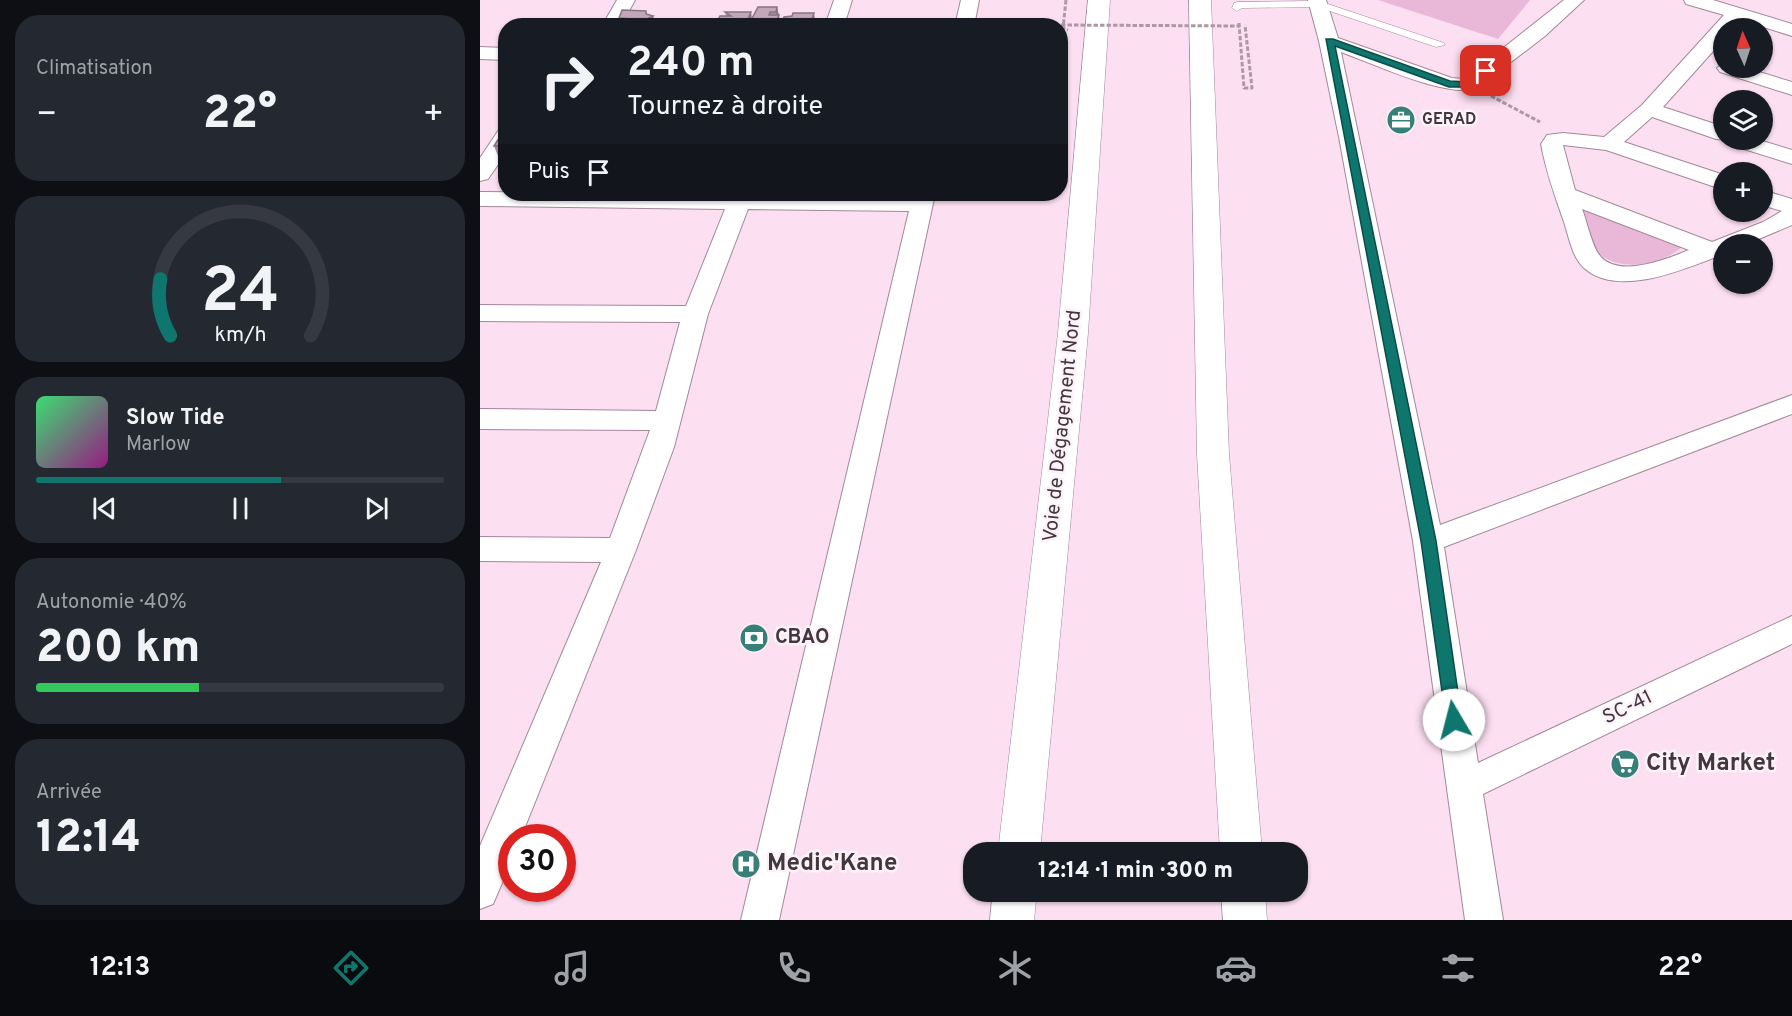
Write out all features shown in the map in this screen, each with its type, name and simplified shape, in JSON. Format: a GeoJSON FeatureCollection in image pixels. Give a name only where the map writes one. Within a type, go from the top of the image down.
{"type":"FeatureCollection","features":[{"type":"Feature","properties":{"kind":"highway","name":"Voie de Dégagement Nord"},"geometry":{"type":"LineString","coordinates":[[1020,842],[1073,333],[1099,0]]}},
{"type":"Feature","properties":{"kind":"highway"},"geometry":{"type":"LineString","coordinates":[[1200,0],[1214,454],[1239,842]]}},
{"type":"Feature","properties":{"kind":"highway"},"geometry":{"type":"LineString","coordinates":[[1012,920],[1014,902]]}},
{"type":"Feature","properties":{"kind":"highway"},"geometry":{"type":"LineString","coordinates":[[1244,902],[1245,920]]}},
{"type":"Feature","properties":{"kind":"street"},"geometry":{"type":"LineString","coordinates":[[616,18],[626,0]]}},
{"type":"Feature","properties":{"kind":"street"},"geometry":{"type":"LineString","coordinates":[[837,18],[843,0]]}},
{"type":"Feature","properties":{"kind":"street"},"geometry":{"type":"LineString","coordinates":[[966,18],[970,0]]}},
{"type":"Feature","properties":{"kind":"street"},"geometry":{"type":"LineString","coordinates":[[1329,41],[1449,84],[1469,85],[1538,32],[1575,0]]}},
{"type":"Feature","properties":{"kind":"street"},"geometry":{"type":"LineString","coordinates":[[1693,0],[1792,30]]}},
{"type":"Feature","properties":{"kind":"street"},"geometry":{"type":"LineString","coordinates":[[1318,2],[1329,41],[1428,541],[1484,920]]}},
{"type":"Feature","properties":{"kind":"street"},"geometry":{"type":"LineString","coordinates":[[1610,144],[1648,109],[1737,13]]}},
{"type":"Feature","properties":{"kind":"street"},"geometry":{"type":"LineString","coordinates":[[480,53],[498,54]]}},
{"type":"Feature","properties":{"kind":"street"},"geometry":{"type":"LineString","coordinates":[[1695,57],[1713,63]]}},
{"type":"Feature","properties":{"kind":"street"},"geometry":{"type":"LineString","coordinates":[[1758,78],[1792,89]]}},
{"type":"Feature","properties":{"kind":"street"},"geometry":{"type":"LineString","coordinates":[[1648,109],[1713,130]]}},
{"type":"Feature","properties":{"kind":"street"},"geometry":{"type":"LineString","coordinates":[[1713,179],[1610,144],[1563,139],[1555,140],[1552,144],[1564,194],[1589,258],[1598,267],[1609,272],[1638,274],[1713,249]]}},
{"type":"Feature","properties":{"kind":"street"},"geometry":{"type":"LineString","coordinates":[[480,174],[498,148]]}},
{"type":"Feature","properties":{"kind":"street"},"geometry":{"type":"LineString","coordinates":[[1770,150],[1792,157]]}},
{"type":"Feature","properties":{"kind":"street"},"geometry":{"type":"LineString","coordinates":[[1564,194],[1713,245]]}},
{"type":"Feature","properties":{"kind":"street"},"geometry":{"type":"LineString","coordinates":[[480,199],[498,199]]}},
{"type":"Feature","properties":{"kind":"street"},"geometry":{"type":"LineString","coordinates":[[480,891],[621,550],[660,447],[695,314],[758,201]]}},
{"type":"Feature","properties":{"kind":"street"},"geometry":{"type":"LineString","coordinates":[[760,920],[923,201]]}},
{"type":"Feature","properties":{"kind":"street"},"geometry":{"type":"LineString","coordinates":[[1773,201],[1792,207]]}},
{"type":"Feature","properties":{"kind":"street"},"geometry":{"type":"LineString","coordinates":[[1753,234],[1792,215]]}},
{"type":"Feature","properties":{"kind":"street"},"geometry":{"type":"LineString","coordinates":[[480,313],[695,314]]}},
{"type":"Feature","properties":{"kind":"street"},"geometry":{"type":"LineString","coordinates":[[1428,541],[1792,404]]}},
{"type":"Feature","properties":{"kind":"street"},"geometry":{"type":"LineString","coordinates":[[480,419],[667,421]]}},
{"type":"Feature","properties":{"kind":"street"},"geometry":{"type":"LineString","coordinates":[[480,549],[621,550]]}},
{"type":"Feature","properties":{"kind":"street","name":"SC-41"},"geometry":{"type":"LineString","coordinates":[[1463,787],[1792,629]]}},
{"type":"Feature","properties":{"kind":"lane"},"geometry":{"type":"LineString","coordinates":[[1246,16],[1241,4],[1318,2],[1440,45]]}},
{"type":"Feature","properties":{"kind":"path"},"geometry":{"type":"LineString","coordinates":[[1063,18],[1066,0]]}},
{"type":"Feature","properties":{"kind":"path"},"geometry":{"type":"LineString","coordinates":[[1068,26],[1240,26],[1244,88],[1252,88],[1245,30]]}},
{"type":"Feature","properties":{"kind":"path"},"geometry":{"type":"LineString","coordinates":[[1469,85],[1577,141]]}},
{"type":"Feature","properties":{"kind":"shaded area"},"geometry":{"type":"Polygon","coordinates":[[[1378,0],[1530,0],[1498,39],[1378,0]]]}},
{"type":"Feature","properties":{"kind":"shaded area"},"geometry":{"type":"Polygon","coordinates":[[[1586,209],[1677,243],[1681,248],[1660,260],[1648,263],[1635,265],[1611,261],[1600,255],[1590,242],[1580,210],[1586,209]]]}},
{"type":"Feature","properties":{"kind":"building"},"geometry":{"type":"Polygon","coordinates":[[[758,7],[777,7],[776,12],[770,12],[769,15],[779,15],[778,18],[752,18],[758,7]]]}},
{"type":"Feature","properties":{"kind":"building"},"geometry":{"type":"Polygon","coordinates":[[[622,10],[646,11],[646,14],[653,16],[649,18],[619,18],[622,10]]]}},
{"type":"Feature","properties":{"kind":"building"},"geometry":{"type":"Polygon","coordinates":[[[725,12],[751,12],[748,18],[719,18],[731,16],[725,12]]]}},
{"type":"Feature","properties":{"kind":"building"},"geometry":{"type":"Polygon","coordinates":[[[793,13],[814,13],[812,18],[784,18],[792,16],[793,13]]]}},
{"type":"Feature","properties":{"kind":"place","name":"GERAD"},"geometry":{"type":"Point","coordinates":[1401,120]}},
{"type":"Feature","properties":{"kind":"place","name":"CBAO"},"geometry":{"type":"Point","coordinates":[754,638]}},
{"type":"Feature","properties":{"kind":"place","name":"City Market"},"geometry":{"type":"Point","coordinates":[1625,764]}},
{"type":"Feature","properties":{"kind":"place","name":"Medic'Kane"},"geometry":{"type":"Point","coordinates":[746,864]}},
{"type":"Feature","properties":{"kind":"route"},"geometry":{"type":"LineString","coordinates":[[1454,720],[1428,541],[1350,136],[1329,41],[1459,86],[1469,85],[1486,71]]}}]}
